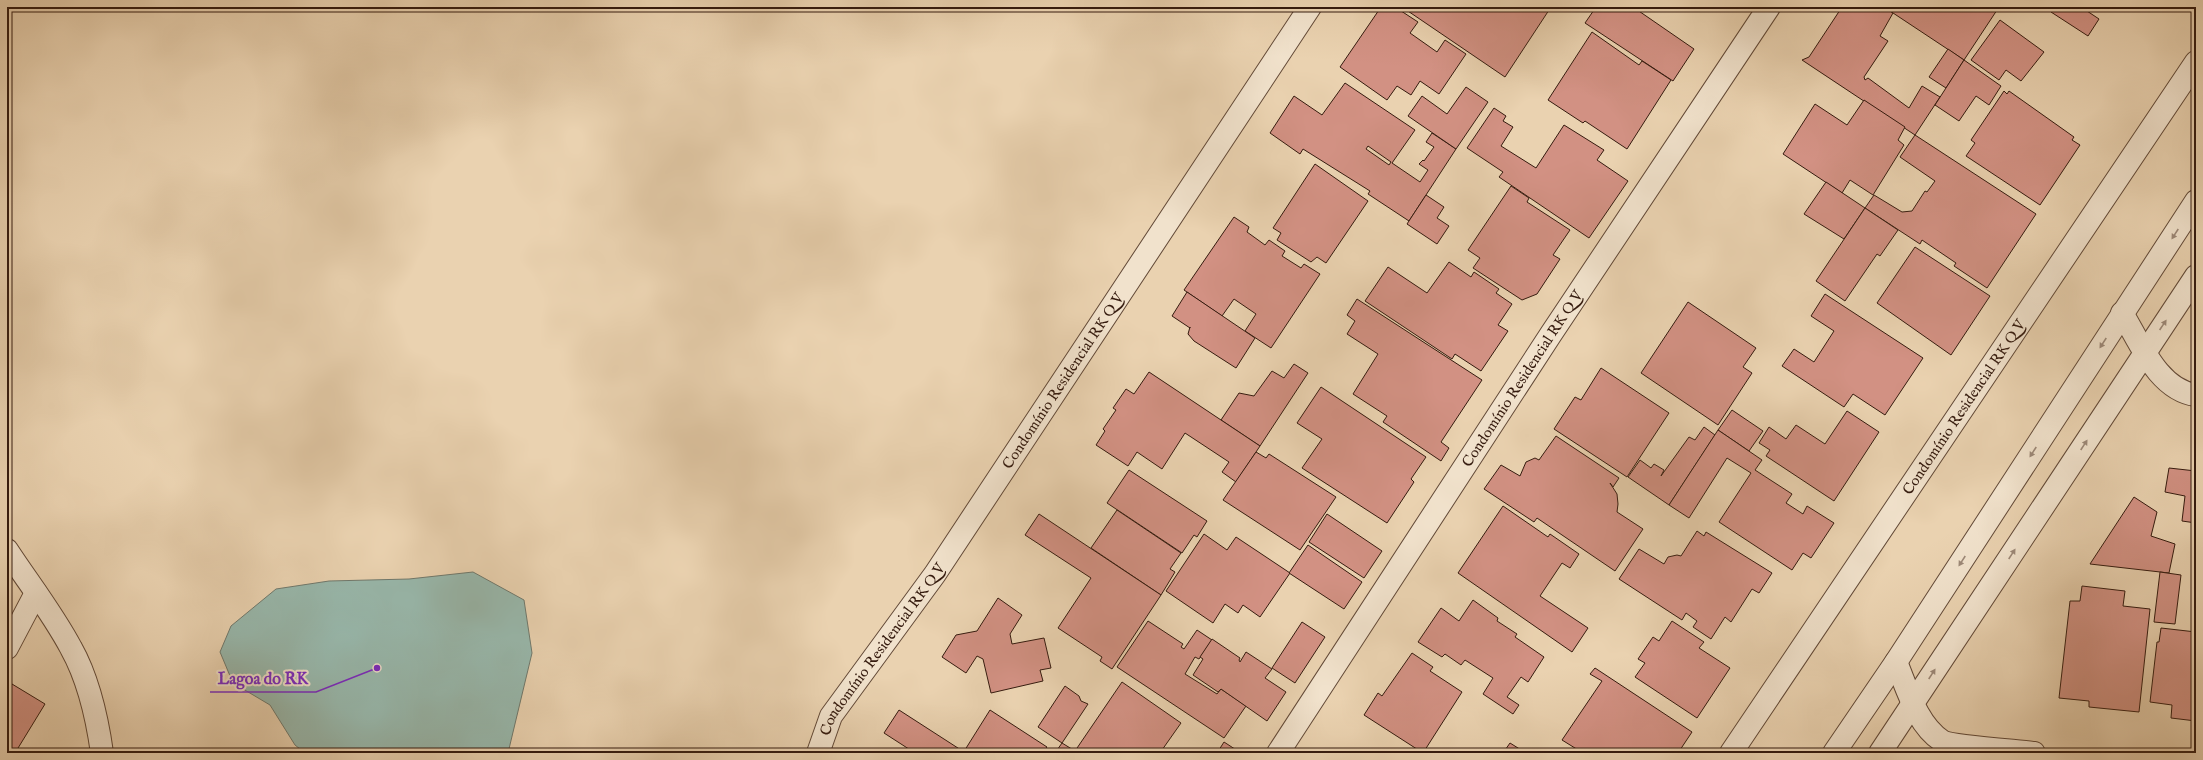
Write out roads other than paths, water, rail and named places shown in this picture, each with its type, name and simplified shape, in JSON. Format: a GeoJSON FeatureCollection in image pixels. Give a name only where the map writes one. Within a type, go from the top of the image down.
{"type":"FeatureCollection","features":[{"type":"Feature","properties":{"kind":"street","name":"Condomínio Residencial RK Q V"},"geometry":{"type":"LineString","coordinates":[[818,753],[831,716],[935,574],[1310,7]]}},
{"type":"Feature","properties":{"kind":"street","name":"Condomínio Residencial RK Q V"},"geometry":{"type":"LineString","coordinates":[[1278,753],[1551,334],[1769,7]]}},
{"type":"Feature","properties":{"kind":"street","name":"Condomínio Residencial RK Q V"},"geometry":{"type":"LineString","coordinates":[[1732,753],[2196,62]]}},
{"type":"Feature","properties":{"kind":"street"},"geometry":{"type":"LineString","coordinates":[[1834,753],[1896,662],[2196,201]]}},
{"type":"Feature","properties":{"kind":"street"},"geometry":{"type":"LineString","coordinates":[[1880,753],[2196,276]]}},
{"type":"Feature","properties":{"kind":"street"},"geometry":{"type":"LineString","coordinates":[[2122,313],[2156,370],[2172,385],[2196,394]]}},
{"type":"Feature","properties":{"kind":"street"},"geometry":{"type":"LineString","coordinates":[[7,550],[71,648],[86,684],[98,720],[102,753]]}},
{"type":"Feature","properties":{"kind":"street"},"geometry":{"type":"LineString","coordinates":[[7,648],[36,593]]}},
{"type":"Feature","properties":{"kind":"street"},"geometry":{"type":"LineString","coordinates":[[1896,662],[1913,703],[1929,729],[1943,742],[2034,753]]}},
{"type":"Feature","properties":{"kind":"place","name":"Lagoa do RK"},"geometry":{"type":"Point","coordinates":[377,668]}}]}
